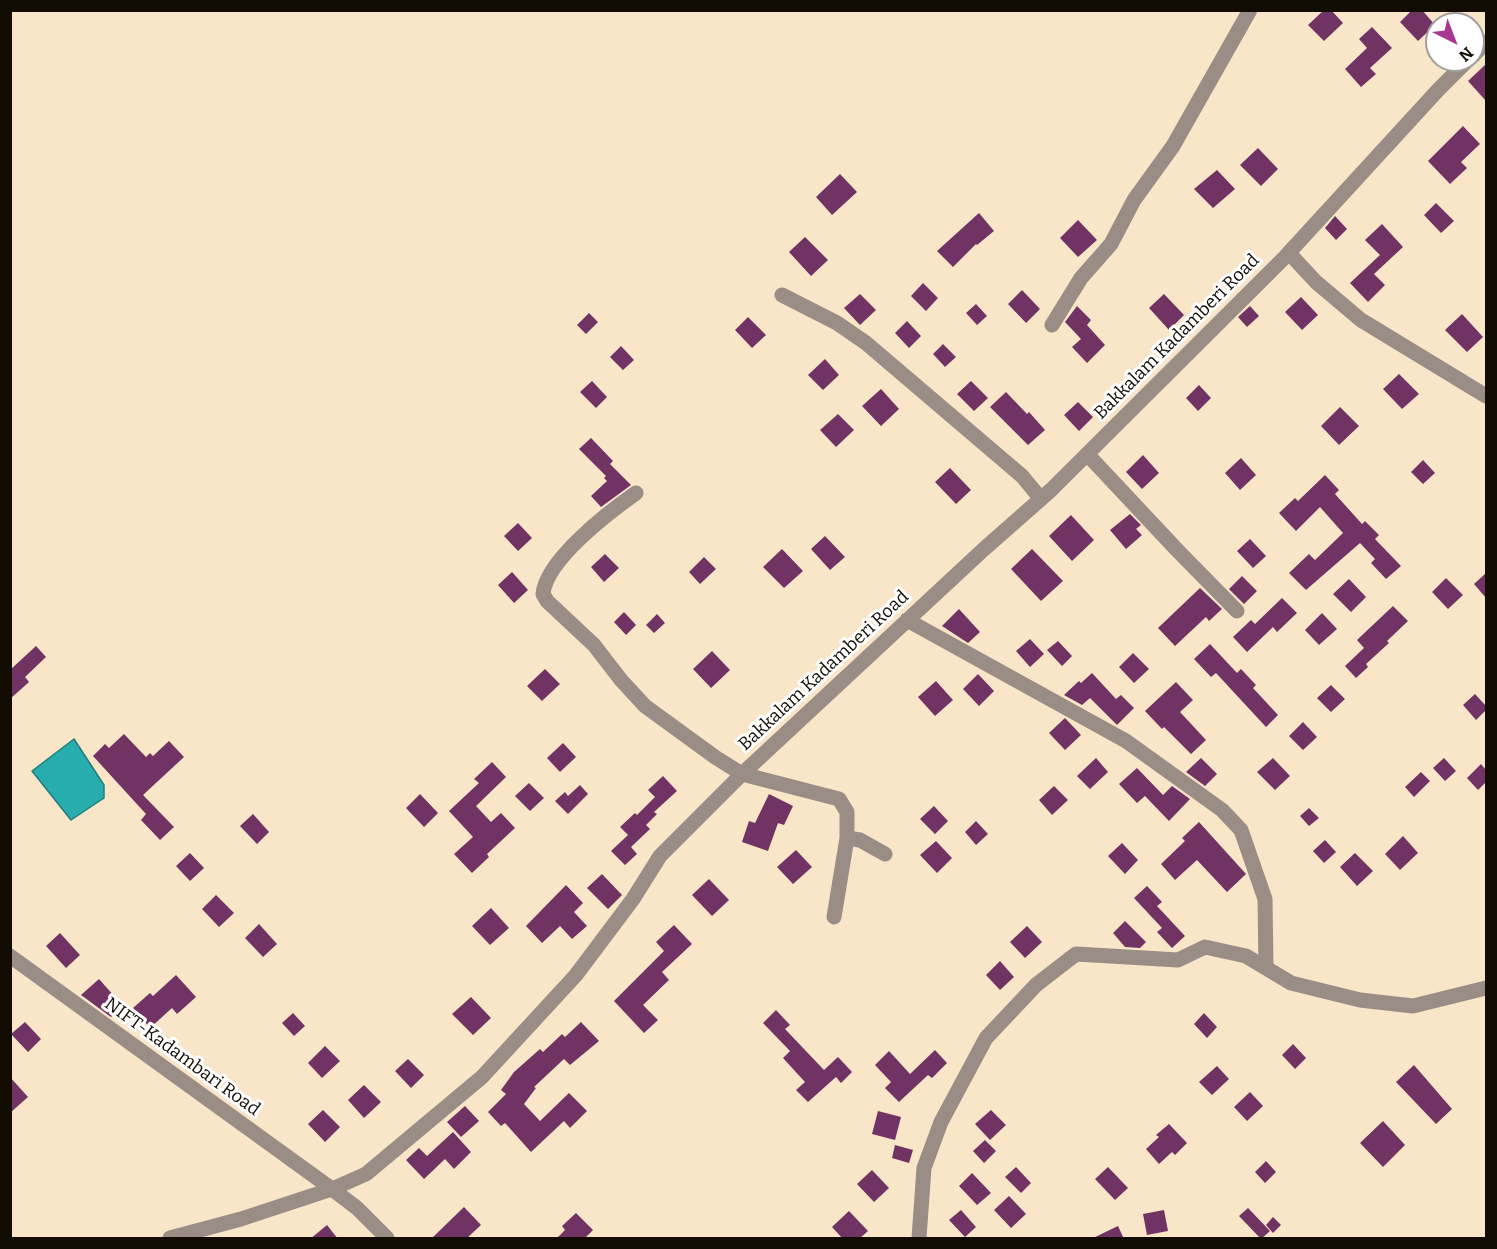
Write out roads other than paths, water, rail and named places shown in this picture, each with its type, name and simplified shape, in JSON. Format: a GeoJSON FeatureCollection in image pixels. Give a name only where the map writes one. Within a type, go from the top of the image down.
{"type":"FeatureCollection","features":[{"type":"Feature","properties":{"kind":"street"},"geometry":{"type":"LineString","coordinates":[[1052,325],[1081,278],[1111,244],[1134,200],[1173,146],[1250,10]]}},
{"type":"Feature","properties":{"kind":"street","name":"Bakkalam Kadamberi Road"},"geometry":{"type":"LineString","coordinates":[[170,1239],[241,1219],[332,1189],[366,1174],[482,1077],[576,975],[633,899],[660,856],[742,774],[1088,454],[1289,253],[1456,72]]}},
{"type":"Feature","properties":{"kind":"street"},"geometry":{"type":"LineString","coordinates":[[1289,253],[1316,282],[1361,320],[1486,396]]}},
{"type":"Feature","properties":{"kind":"street"},"geometry":{"type":"LineString","coordinates":[[782,295],[837,323],[866,343],[1022,476],[1041,499]]}},
{"type":"Feature","properties":{"kind":"street"},"geometry":{"type":"LineString","coordinates":[[1088,454],[1237,611]]}},
{"type":"Feature","properties":{"kind":"street"},"geometry":{"type":"LineString","coordinates":[[636,493],[574,542],[549,578],[543,594],[547,601],[594,645],[645,706],[715,757],[742,774],[839,799],[847,812],[847,838],[834,917]]}},
{"type":"Feature","properties":{"kind":"street"},"geometry":{"type":"LineString","coordinates":[[907,620],[1126,741],[1222,810],[1241,830],[1265,899],[1266,968]]}},
{"type":"Feature","properties":{"kind":"street"},"geometry":{"type":"LineString","coordinates":[[847,838],[860,840],[885,854]]}},
{"type":"Feature","properties":{"kind":"street"},"geometry":{"type":"LineString","coordinates":[[919,1239],[924,1168],[941,1122],[986,1038],[1036,985],[1076,954],[1178,960],[1205,947],[1246,956],[1292,983],[1360,1000],[1413,1006],[1486,988]]}},
{"type":"Feature","properties":{"kind":"street","name":"NIFT-Kadambari Road"},"geometry":{"type":"LineString","coordinates":[[10,957],[332,1189],[357,1208],[387,1239]]}},
{"type":"Feature","properties":{"kind":"water"},"geometry":{"type":"Polygon","coordinates":[[[74,739],[104,785],[104,798],[71,820],[32,771],[74,739]]]}}]}
